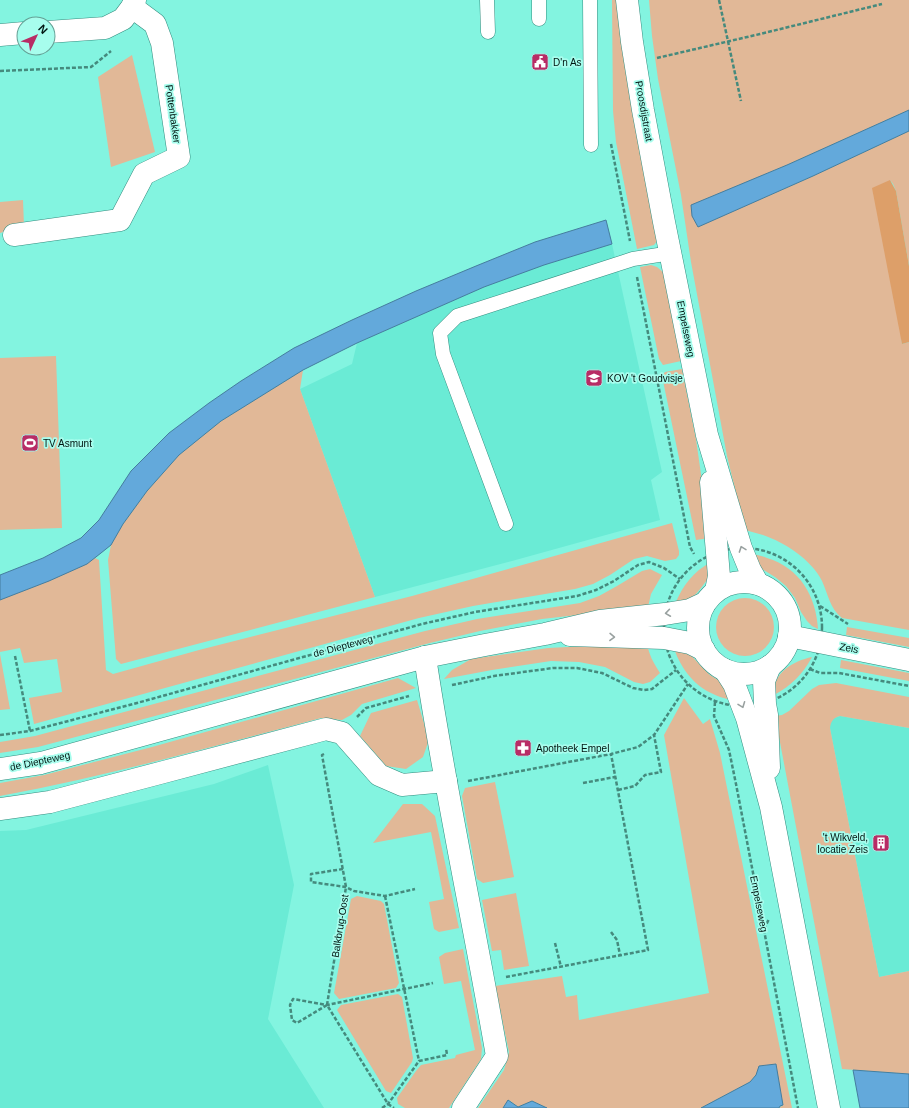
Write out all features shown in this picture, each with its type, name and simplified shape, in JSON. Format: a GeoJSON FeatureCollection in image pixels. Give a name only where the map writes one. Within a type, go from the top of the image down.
{"type":"FeatureCollection","features":[{"type":"Feature","properties":{"kind":"street","name":"Proosdijstraat"},"geometry":{"type":"LineString","coordinates":[[627,0],[635,62],[664,222]]}},
{"type":"Feature","properties":{"kind":"street","name":"Pottenbakker"},"geometry":{"type":"LineString","coordinates":[[7,236],[120,220],[144,174],[179,157],[162,43],[155,24],[134,3],[123,19],[105,28],[56,31]]}},
{"type":"Feature","properties":{"kind":"street"},"geometry":{"type":"LineString","coordinates":[[0,35],[16,34]]}},
{"type":"Feature","properties":{"kind":"street","name":"Empelseweg"},"geometry":{"type":"LineString","coordinates":[[664,222],[707,435],[741,548],[750,570],[758,584]]}},
{"type":"Feature","properties":{"kind":"street","name":"Empelseweg"},"geometry":{"type":"LineString","coordinates":[[707,435],[719,576],[711,597]]}},
{"type":"Feature","properties":{"kind":"street"},"geometry":{"type":"LineString","coordinates":[[737,582],[758,584],[770,590],[780,599],[786,610],[790,623],[786,648],[779,658],[770,666],[759,672],[748,674],[725,670],[713,662],[704,650],[699,639],[698,627],[700,614],[711,597],[726,586],[737,582]]}},
{"type":"Feature","properties":{"kind":"street","name":"de Diepteweg"},"geometry":{"type":"LineString","coordinates":[[0,769],[42,763],[425,657],[545,634],[600,621],[690,610],[711,597]]}},
{"type":"Feature","properties":{"kind":"street","name":"de Diepteweg"},"geometry":{"type":"LineString","coordinates":[[545,634],[664,638],[690,643],[704,650]]}},
{"type":"Feature","properties":{"kind":"street","name":"Zeis"},"geometry":{"type":"LineString","coordinates":[[789,636],[909,660]]}},
{"type":"Feature","properties":{"kind":"street"},"geometry":{"type":"LineString","coordinates":[[425,657],[497,1056],[463,1108]]}},
{"type":"Feature","properties":{"kind":"street"},"geometry":{"type":"LineString","coordinates":[[770,666],[764,681],[768,726],[771,807]]}},
{"type":"Feature","properties":{"kind":"street"},"geometry":{"type":"LineString","coordinates":[[725,670],[734,684],[747,718],[771,807],[829,1108]]}},
{"type":"Feature","properties":{"kind":"street"},"geometry":{"type":"LineString","coordinates":[[0,809],[50,802],[326,729],[346,738],[379,775],[402,785],[446,780]]}},
{"type":"Feature","properties":{"kind":"lane"},"geometry":{"type":"LineString","coordinates":[[487,0],[488,32]]}},
{"type":"Feature","properties":{"kind":"lane"},"geometry":{"type":"LineString","coordinates":[[539,0],[539,19]]}},
{"type":"Feature","properties":{"kind":"lane"},"geometry":{"type":"LineString","coordinates":[[590,0],[592,145]]}},
{"type":"Feature","properties":{"kind":"lane"},"geometry":{"type":"LineString","coordinates":[[506,524],[443,354],[440,333],[457,316],[633,259],[671,253]]}},
{"type":"Feature","properties":{"kind":"path"},"geometry":{"type":"LineString","coordinates":[[719,0],[741,102]]}},
{"type":"Feature","properties":{"kind":"path"},"geometry":{"type":"LineString","coordinates":[[654,58],[669,56],[882,4]]}},
{"type":"Feature","properties":{"kind":"path"},"geometry":{"type":"LineString","coordinates":[[0,71],[91,67],[114,48]]}},
{"type":"Feature","properties":{"kind":"path"},"geometry":{"type":"LineString","coordinates":[[610,143],[690,548],[698,562]]}},
{"type":"Feature","properties":{"kind":"path","name":"de Diepteweg"},"geometry":{"type":"LineString","coordinates":[[0,735],[30,730],[137,703],[422,624],[475,612],[577,596],[596,590],[614,581],[638,565],[649,562],[664,568],[680,579]]}},
{"type":"Feature","properties":{"kind":"path"},"geometry":{"type":"LineString","coordinates":[[819,606],[849,625]]}},
{"type":"Feature","properties":{"kind":"path"},"geometry":{"type":"LineString","coordinates":[[15,656],[30,730]]}},
{"type":"Feature","properties":{"kind":"path"},"geometry":{"type":"LineString","coordinates":[[346,738],[366,708],[494,676],[552,668],[577,668],[602,674],[633,688],[644,690],[652,689],[676,670]]}},
{"type":"Feature","properties":{"kind":"path"},"geometry":{"type":"LineString","coordinates":[[810,669],[820,673],[839,673],[909,686]]}},
{"type":"Feature","properties":{"kind":"path"},"geometry":{"type":"LineString","coordinates":[[446,780],[460,783],[611,754],[638,747],[654,735],[688,684]]}},
{"type":"Feature","properties":{"kind":"path","name":"Empelseweg"},"geometry":{"type":"LineString","coordinates":[[715,702],[714,716],[729,750],[736,784],[798,1108]]}},
{"type":"Feature","properties":{"kind":"path"},"geometry":{"type":"LineString","coordinates":[[618,790],[635,786],[645,775],[662,772],[654,735]]}},
{"type":"Feature","properties":{"kind":"path","name":"Balkbrug-Oost"},"geometry":{"type":"LineString","coordinates":[[327,1006],[346,887],[322,755],[346,738]]}},
{"type":"Feature","properties":{"kind":"path"},"geometry":{"type":"LineString","coordinates":[[484,981],[648,950],[611,754]]}},
{"type":"Feature","properties":{"kind":"path"},"geometry":{"type":"LineString","coordinates":[[583,783],[615,777]]}},
{"type":"Feature","properties":{"kind":"path"},"geometry":{"type":"LineString","coordinates":[[343,869],[311,874],[311,882],[346,887],[354,891],[385,896],[415,889]]}},
{"type":"Feature","properties":{"kind":"path"},"geometry":{"type":"LineString","coordinates":[[385,896],[419,1061]]}},
{"type":"Feature","properties":{"kind":"path"},"geometry":{"type":"LineString","coordinates":[[611,932],[617,940],[620,956]]}},
{"type":"Feature","properties":{"kind":"path"},"geometry":{"type":"LineString","coordinates":[[555,943],[561,967]]}},
{"type":"Feature","properties":{"kind":"path"},"geometry":{"type":"LineString","coordinates":[[394,1108],[388,1104],[327,1006],[293,999],[290,1005],[292,1020],[297,1023],[327,1006],[433,983]]}},
{"type":"Feature","properties":{"kind":"path"},"geometry":{"type":"LineString","coordinates":[[382,1108],[388,1104],[419,1061],[447,1055],[446,1048]]}},
{"type":"Feature","properties":{"kind":"shaded area"},"geometry":{"type":"Polygon","coordinates":[[[612,0],[618,0],[657,241],[654,245],[637,249],[616,142],[613,111],[612,0]]]}},
{"type":"Feature","properties":{"kind":"shaded area"},"geometry":{"type":"Polygon","coordinates":[[[649,0],[909,0],[909,110],[691,206],[698,226],[813,176],[909,131],[909,266],[896,191],[890,180],[902,344],[909,342],[909,630],[842,618],[832,606],[822,581],[812,566],[797,553],[780,542],[745,530],[727,456],[691,262],[681,195],[658,79],[649,0]]]}},
{"type":"Feature","properties":{"kind":"shaded area"},"geometry":{"type":"Polygon","coordinates":[[[132,55],[155,152],[111,167],[98,77],[132,55]]]}},
{"type":"Feature","properties":{"kind":"shaded area"},"geometry":{"type":"Polygon","coordinates":[[[890,180],[896,191],[909,266],[909,342],[902,344],[872,188],[890,180]]]}},
{"type":"Feature","properties":{"kind":"shaded area"},"geometry":{"type":"Polygon","coordinates":[[[23,200],[24,226],[0,233],[0,202],[23,200]]]}},
{"type":"Feature","properties":{"kind":"shaded area"},"geometry":{"type":"Polygon","coordinates":[[[612,244],[662,472],[651,480],[660,520],[375,597],[300,389],[352,364],[357,343],[484,287],[544,265],[612,244]]]}},
{"type":"Feature","properties":{"kind":"shaded area"},"geometry":{"type":"Polygon","coordinates":[[[651,265],[657,267],[664,273],[681,361],[663,365],[659,359],[640,267],[651,265]]]}},
{"type":"Feature","properties":{"kind":"shaded area","name":"TV Asmunt"},"geometry":{"type":"Polygon","coordinates":[[[56,356],[62,528],[0,530],[0,358],[56,356]]]}},
{"type":"Feature","properties":{"kind":"shaded area"},"geometry":{"type":"Polygon","coordinates":[[[682,369],[696,439],[710,538],[696,540],[662,376],[665,372],[682,369]]]}},
{"type":"Feature","properties":{"kind":"shaded area"},"geometry":{"type":"Polygon","coordinates":[[[303,370],[300,389],[375,597],[121,664],[116,659],[108,560],[111,545],[123,524],[147,491],[179,455],[221,421],[303,370]]]}},
{"type":"Feature","properties":{"kind":"shaded area"},"geometry":{"type":"Polygon","coordinates":[[[672,523],[679,551],[679,555],[676,559],[665,561],[647,556],[634,559],[593,584],[575,589],[473,606],[419,618],[34,724],[29,698],[62,692],[57,659],[24,663],[20,648],[0,652],[0,599],[95,558],[99,560],[106,670],[113,674],[199,650],[412,596],[672,523]]]}},
{"type":"Feature","properties":{"kind":"shaded area"},"geometry":{"type":"Polygon","coordinates":[[[752,554],[779,563],[797,576],[810,595],[814,605],[818,629],[807,621],[795,598],[786,586],[759,567],[752,554]]]}},
{"type":"Feature","properties":{"kind":"shaded area"},"geometry":{"type":"Polygon","coordinates":[[[711,562],[707,580],[696,594],[687,601],[675,604],[681,591],[689,580],[699,570],[711,562]]]}},
{"type":"Feature","properties":{"kind":"shaded area"},"geometry":{"type":"Polygon","coordinates":[[[650,569],[662,575],[651,594],[648,607],[542,619],[480,631],[38,747],[0,753],[0,742],[35,736],[425,631],[477,619],[580,603],[599,596],[642,571],[650,569]]]}},
{"type":"Feature","properties":{"kind":"shaded area"},"geometry":{"type":"Polygon","coordinates":[[[745,598],[756,600],[769,611],[772,616],[774,627],[772,638],[761,651],[756,654],[745,656],[734,654],[721,643],[718,638],[716,627],[718,616],[729,603],[734,600],[745,598]]]}},
{"type":"Feature","properties":{"kind":"shaded area"},"geometry":{"type":"Polygon","coordinates":[[[847,627],[909,638],[909,647],[846,635],[847,627]]]}},
{"type":"Feature","properties":{"kind":"shaded area"},"geometry":{"type":"Polygon","coordinates":[[[647,643],[652,658],[660,673],[650,682],[643,684],[634,682],[605,667],[579,662],[551,661],[444,679],[452,670],[471,659],[548,648],[647,643]]]}},
{"type":"Feature","properties":{"kind":"shaded area"},"geometry":{"type":"Polygon","coordinates":[[[673,646],[687,651],[710,675],[720,681],[732,700],[711,693],[695,682],[682,666],[673,646]]]}},
{"type":"Feature","properties":{"kind":"shaded area"},"geometry":{"type":"Polygon","coordinates":[[[0,654],[10,709],[0,710],[0,654]]]}},
{"type":"Feature","properties":{"kind":"shaded area"},"geometry":{"type":"Polygon","coordinates":[[[812,657],[796,679],[774,695],[776,680],[785,669],[791,665],[812,657]]]}},
{"type":"Feature","properties":{"kind":"shaded area"},"geometry":{"type":"Polygon","coordinates":[[[841,660],[909,673],[909,681],[840,668],[841,660]]]}},
{"type":"Feature","properties":{"kind":"shaded area"},"geometry":{"type":"Polygon","coordinates":[[[398,678],[416,688],[362,704],[351,715],[342,720],[321,718],[121,770],[0,796],[0,783],[44,775],[152,747],[398,678]]]}},
{"type":"Feature","properties":{"kind":"shaded area"},"geometry":{"type":"Polygon","coordinates":[[[836,683],[909,697],[909,728],[840,716],[833,720],[830,728],[879,977],[909,971],[909,1074],[842,1069],[775,716],[782,715],[789,711],[812,689],[819,685],[836,683]]]}},
{"type":"Feature","properties":{"kind":"shaded area"},"geometry":{"type":"Polygon","coordinates":[[[684,698],[703,724],[710,719],[720,753],[792,1108],[779,1108],[783,1105],[775,1064],[756,1075],[750,1082],[701,1108],[547,1108],[532,1101],[518,1107],[509,1100],[503,1108],[478,1108],[504,1070],[509,1052],[495,986],[562,976],[566,997],[577,995],[579,1020],[709,993],[664,735],[684,698]]]}},
{"type":"Feature","properties":{"kind":"shaded area"},"geometry":{"type":"Polygon","coordinates":[[[417,700],[429,740],[423,757],[406,769],[386,766],[360,736],[371,713],[417,700]]]}},
{"type":"Feature","properties":{"kind":"shaded area","name":"'t Wikveld, locatie Zeis"},"geometry":{"type":"Polygon","coordinates":[[[840,716],[909,728],[909,971],[879,977],[830,728],[830,723],[834,718],[840,716]]]}},
{"type":"Feature","properties":{"kind":"shaded area"},"geometry":{"type":"Polygon","coordinates":[[[268,765],[294,885],[268,1019],[324,1108],[0,1108],[0,831],[26,830],[214,784],[268,765]]]}},
{"type":"Feature","properties":{"kind":"shaded area"},"geometry":{"type":"Polygon","coordinates":[[[495,782],[514,877],[483,883],[477,879],[462,796],[465,788],[495,782]]]}},
{"type":"Feature","properties":{"kind":"shaded area"},"geometry":{"type":"Polygon","coordinates":[[[403,804],[422,804],[435,816],[459,928],[439,932],[434,929],[429,902],[444,899],[431,832],[373,843],[403,804]]]}},
{"type":"Feature","properties":{"kind":"shaded area"},"geometry":{"type":"Polygon","coordinates":[[[516,893],[529,966],[504,970],[501,950],[492,951],[482,900],[516,893]]]}},
{"type":"Feature","properties":{"kind":"shaded area"},"geometry":{"type":"Polygon","coordinates":[[[357,896],[381,901],[384,904],[399,983],[396,988],[339,999],[334,993],[351,899],[357,896]]]}},
{"type":"Feature","properties":{"kind":"shaded area"},"geometry":{"type":"Polygon","coordinates":[[[463,949],[482,1048],[481,1059],[449,1108],[405,1108],[398,1104],[397,1098],[421,1065],[455,1058],[456,1055],[475,1050],[461,981],[444,984],[439,957],[445,953],[463,949]]]}},
{"type":"Feature","properties":{"kind":"shaded area"},"geometry":{"type":"Polygon","coordinates":[[[398,994],[402,997],[413,1058],[412,1062],[391,1093],[386,1091],[337,1010],[341,1005],[398,994]]]}},
{"type":"Feature","properties":{"kind":"water"},"geometry":{"type":"Polygon","coordinates":[[[909,110],[909,131],[813,176],[698,227],[692,216],[691,205],[787,165],[909,110]]]}},
{"type":"Feature","properties":{"kind":"water"},"geometry":{"type":"Polygon","coordinates":[[[606,220],[612,244],[544,265],[484,287],[357,343],[303,370],[221,421],[179,455],[147,491],[123,524],[111,545],[87,564],[0,600],[0,575],[43,558],[81,538],[99,520],[131,471],[169,433],[241,381],[294,348],[416,291],[535,242],[606,220]]]}},
{"type":"Feature","properties":{"kind":"water"},"geometry":{"type":"Polygon","coordinates":[[[776,1064],[783,1105],[779,1108],[701,1108],[750,1082],[756,1075],[759,1066],[776,1064]]]}},
{"type":"Feature","properties":{"kind":"water"},"geometry":{"type":"Polygon","coordinates":[[[853,1070],[909,1074],[909,1108],[860,1108],[853,1070]]]}},
{"type":"Feature","properties":{"kind":"water"},"geometry":{"type":"Polygon","coordinates":[[[508,1100],[518,1107],[532,1101],[547,1108],[503,1108],[508,1100]]]}},
{"type":"Feature","properties":{"kind":"place","name":"D'n As"},"geometry":{"type":"Point","coordinates":[540,62]}},
{"type":"Feature","properties":{"kind":"place","name":"KOV 't Goudvisje"},"geometry":{"type":"Point","coordinates":[594,378]}},
{"type":"Feature","properties":{"kind":"place","name":"TV Asmunt"},"geometry":{"type":"Point","coordinates":[30,443]}},
{"type":"Feature","properties":{"kind":"place","name":"Apotheek Empel"},"geometry":{"type":"Point","coordinates":[523,748]}},
{"type":"Feature","properties":{"kind":"place","name":"'t Wikveld, locatie Zeis"},"geometry":{"type":"Point","coordinates":[881,843]}}]}
